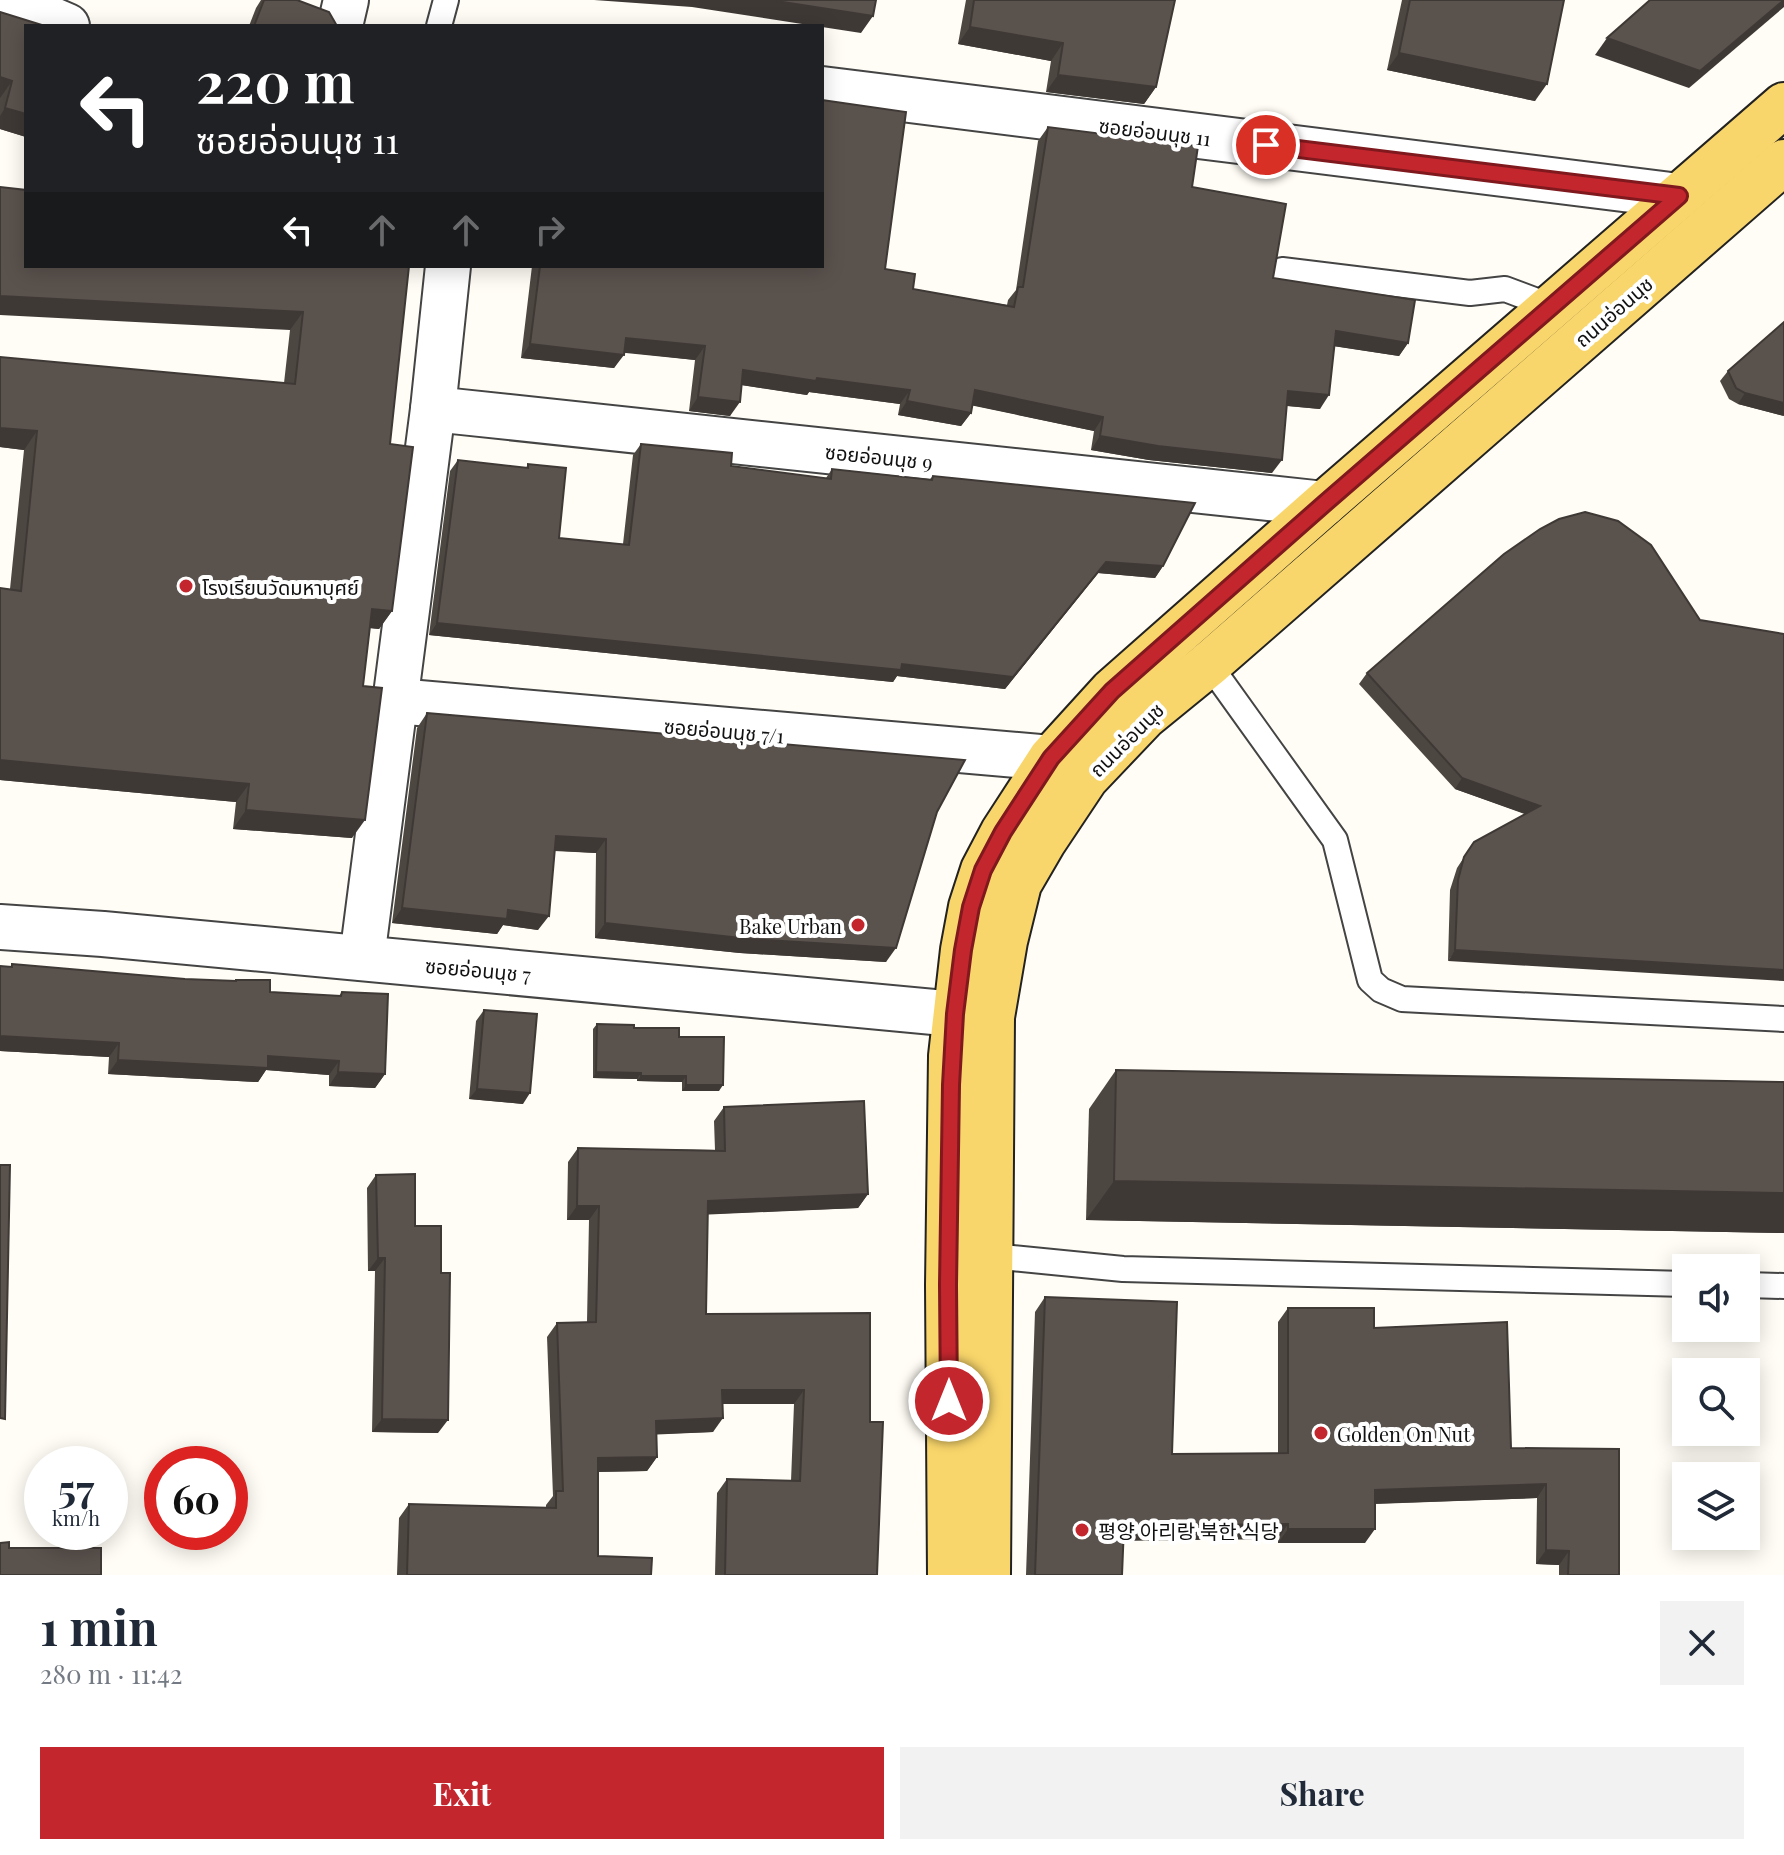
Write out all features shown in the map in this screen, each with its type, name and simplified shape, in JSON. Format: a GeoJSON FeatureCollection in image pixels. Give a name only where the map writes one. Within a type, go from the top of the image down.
{"type":"FeatureCollection","features":[{"type":"Feature","properties":{"kind":"main road","name":"ถนนอ่อนนุช"},"geometry":{"type":"LineString","coordinates":[[988,1575],[969,1255],[951,1056],[971,907],[983,870],[1003,832],[1051,758],[1112,691],[1784,105]]}},
{"type":"Feature","properties":{"kind":"main road","name":"ถนนอ่อนนุช"},"geometry":{"type":"LineString","coordinates":[[950,1575],[969,1255],[992,1017],[1019,884],[1044,841],[1086,778],[1144,717],[1209,664],[1784,162]]}},
{"type":"Feature","properties":{"kind":"street"},"geometry":{"type":"LineString","coordinates":[[7,0],[62,24]]}},
{"type":"Feature","properties":{"kind":"street"},"geometry":{"type":"LineString","coordinates":[[340,24],[346,0]]}},
{"type":"Feature","properties":{"kind":"street","name":"ซอยอ่อนนุช 11"},"geometry":{"type":"LineString","coordinates":[[824,89],[1679,196]]}},
{"type":"Feature","properties":{"kind":"street"},"geometry":{"type":"LineString","coordinates":[[362,958],[433,409],[448,268]]}},
{"type":"Feature","properties":{"kind":"street","name":"ซอยอ่อนนุช 9"},"geometry":{"type":"LineString","coordinates":[[433,409],[1324,504]]}},
{"type":"Feature","properties":{"kind":"street","name":"ซอยอ่อนนุช 7/1"},"geometry":{"type":"LineString","coordinates":[[396,701],[1051,758]]}},
{"type":"Feature","properties":{"kind":"street","name":"ซอยอ่อนนุช 7"},"geometry":{"type":"LineString","coordinates":[[0,927],[955,1014]]}},
{"type":"Feature","properties":{"kind":"lane"},"geometry":{"type":"LineString","coordinates":[[440,24],[446,0]]}},
{"type":"Feature","properties":{"kind":"lane"},"geometry":{"type":"LineString","coordinates":[[1282,270],[1470,293],[1505,289],[1553,307]]}},
{"type":"Feature","properties":{"kind":"lane"},"geometry":{"type":"LineString","coordinates":[[1183,629],[1335,840],[1370,980],[1381,990],[1402,999],[1784,1019]]}},
{"type":"Feature","properties":{"kind":"lane"},"geometry":{"type":"LineString","coordinates":[[969,1255],[1123,1269],[1672,1284]]}},
{"type":"Feature","properties":{"kind":"lane"},"geometry":{"type":"LineString","coordinates":[[1760,1285],[1784,1286]]}},
{"type":"Feature","properties":{"kind":"building"},"geometry":{"type":"Polygon","coordinates":[[[264,0],[297,0],[329,12],[336,24],[255,24],[264,0]]]}},
{"type":"Feature","properties":{"kind":"building"},"geometry":{"type":"Polygon","coordinates":[[[770,0],[876,0],[873,16],[770,0]]]}},
{"type":"Feature","properties":{"kind":"building"},"geometry":{"type":"Polygon","coordinates":[[[974,0],[1175,0],[1156,87],[1058,75],[1063,43],[970,27],[974,0]]]}},
{"type":"Feature","properties":{"kind":"building"},"geometry":{"type":"Polygon","coordinates":[[[1410,0],[1564,0],[1547,84],[1399,53],[1410,0]]]}},
{"type":"Feature","properties":{"kind":"building"},"geometry":{"type":"Polygon","coordinates":[[[1650,0],[1784,0],[1700,71],[1607,38],[1650,0]]]}},
{"type":"Feature","properties":{"kind":"building"},"geometry":{"type":"Polygon","coordinates":[[[0,12],[39,24],[24,24],[24,113],[5,108],[12,81],[0,77],[0,12]]]}},
{"type":"Feature","properties":{"kind":"building"},"geometry":{"type":"Polygon","coordinates":[[[824,100],[906,112],[885,269],[915,274],[913,289],[1014,307],[1018,287],[1023,287],[1048,127],[1198,146],[1192,187],[1286,204],[1273,278],[1415,300],[1408,343],[1336,331],[1329,395],[1288,391],[1282,460],[1100,436],[1103,417],[975,390],[971,413],[907,401],[910,390],[743,370],[740,402],[698,397],[705,346],[626,338],[624,355],[530,344],[540,268],[824,268],[824,100]]]}},
{"type":"Feature","properties":{"kind":"building","name":"โรงเรียนวัดมหาบุศย์"},"geometry":{"type":"Polygon","coordinates":[[[0,187],[24,190],[24,268],[409,268],[390,444],[413,447],[392,611],[372,609],[363,686],[382,688],[365,820],[246,810],[249,784],[0,760],[0,588],[21,591],[37,431],[0,428],[0,357],[295,384],[303,312],[0,296],[0,187]]]}},
{"type":"Feature","properties":{"kind":"building"},"geometry":{"type":"Polygon","coordinates":[[[1784,322],[1784,403],[1736,388],[1728,371],[1784,322]]]}},
{"type":"Feature","properties":{"kind":"building"},"geometry":{"type":"Polygon","coordinates":[[[641,444],[732,453],[731,466],[831,479],[832,469],[932,480],[933,476],[1195,503],[1163,566],[1106,562],[1013,677],[902,664],[901,670],[437,623],[458,460],[528,468],[528,464],[566,468],[559,538],[629,545],[641,444]]]}},
{"type":"Feature","properties":{"kind":"building"},"geometry":{"type":"Polygon","coordinates":[[[1585,512],[1618,521],[1651,545],[1700,620],[1784,634],[1784,970],[1455,950],[1458,880],[1464,857],[1474,842],[1540,806],[1462,778],[1367,673],[1504,554],[1559,519],[1585,512]]]}},
{"type":"Feature","properties":{"kind":"building"},"geometry":{"type":"Polygon","coordinates":[[[427,713],[965,760],[937,812],[896,948],[750,939],[605,923],[606,839],[556,836],[549,916],[508,910],[507,919],[402,908],[427,713]]]}},
{"type":"Feature","properties":{"kind":"building"},"geometry":{"type":"Polygon","coordinates":[[[12,964],[185,979],[270,980],[270,992],[341,996],[342,992],[388,994],[385,1074],[338,1072],[339,1061],[268,1056],[268,1068],[118,1060],[119,1043],[0,1036],[0,966],[12,967],[12,964]]]}},
{"type":"Feature","properties":{"kind":"building"},"geometry":{"type":"Polygon","coordinates":[[[484,1010],[537,1014],[530,1093],[477,1089],[484,1010]]]}},
{"type":"Feature","properties":{"kind":"building"},"geometry":{"type":"Polygon","coordinates":[[[597,1024],[679,1028],[679,1037],[724,1037],[723,1085],[686,1085],[686,1076],[596,1072],[597,1024]]]}},
{"type":"Feature","properties":{"kind":"building"},"geometry":{"type":"Polygon","coordinates":[[[1116,1070],[1784,1082],[1784,1193],[1114,1181],[1116,1070]]]}},
{"type":"Feature","properties":{"kind":"building"},"geometry":{"type":"Polygon","coordinates":[[[864,1101],[868,1194],[708,1201],[706,1314],[870,1313],[870,1422],[883,1422],[877,1575],[725,1575],[727,1479],[800,1481],[804,1390],[722,1390],[723,1418],[656,1421],[657,1457],[598,1458],[598,1556],[652,1558],[651,1575],[407,1575],[409,1504],[556,1508],[556,1491],[563,1491],[557,1323],[596,1322],[599,1206],[577,1206],[578,1148],[725,1151],[724,1107],[864,1101]]]}},
{"type":"Feature","properties":{"kind":"building"},"geometry":{"type":"Polygon","coordinates":[[[0,1165],[10,1165],[5,1419],[0,1418],[0,1165]]]}},
{"type":"Feature","properties":{"kind":"building"},"geometry":{"type":"Polygon","coordinates":[[[415,1174],[415,1226],[441,1226],[441,1273],[450,1273],[448,1420],[382,1419],[385,1258],[378,1258],[376,1175],[415,1174]]]}},
{"type":"Feature","properties":{"kind":"building"},"geometry":{"type":"Polygon","coordinates":[[[1045,1297],[1177,1302],[1172,1454],[1288,1453],[1288,1308],[1374,1308],[1374,1328],[1507,1322],[1511,1448],[1619,1449],[1619,1575],[1568,1575],[1569,1551],[1546,1550],[1546,1484],[1375,1490],[1375,1529],[1288,1529],[1288,1524],[1124,1526],[1122,1575],[1035,1575],[1045,1297]]]}},
{"type":"Feature","properties":{"kind":"building"},"geometry":{"type":"Polygon","coordinates":[[[9,1542],[9,1548],[24,1550],[101,1550],[101,1575],[0,1575],[0,1543],[9,1542]]]}},
{"type":"Feature","properties":{"kind":"place","name":"โรงเรียนวัดมหาบุศย์"},"geometry":{"type":"Point","coordinates":[186,586]}},
{"type":"Feature","properties":{"kind":"place","name":"Bake Urban"},"geometry":{"type":"Point","coordinates":[858,925]}},
{"type":"Feature","properties":{"kind":"place","name":"Golden On Nut"},"geometry":{"type":"Point","coordinates":[1321,1433]}},
{"type":"Feature","properties":{"kind":"place","name":"평양 아리랑 북한 식당"},"geometry":{"type":"Point","coordinates":[1082,1530]}},
{"type":"Feature","properties":{"kind":"route"},"geometry":{"type":"LineString","coordinates":[[949,1401],[951,1056],[971,907],[983,870],[1003,832],[1051,758],[1112,691],[1679,196],[1266,145]]}}]}
